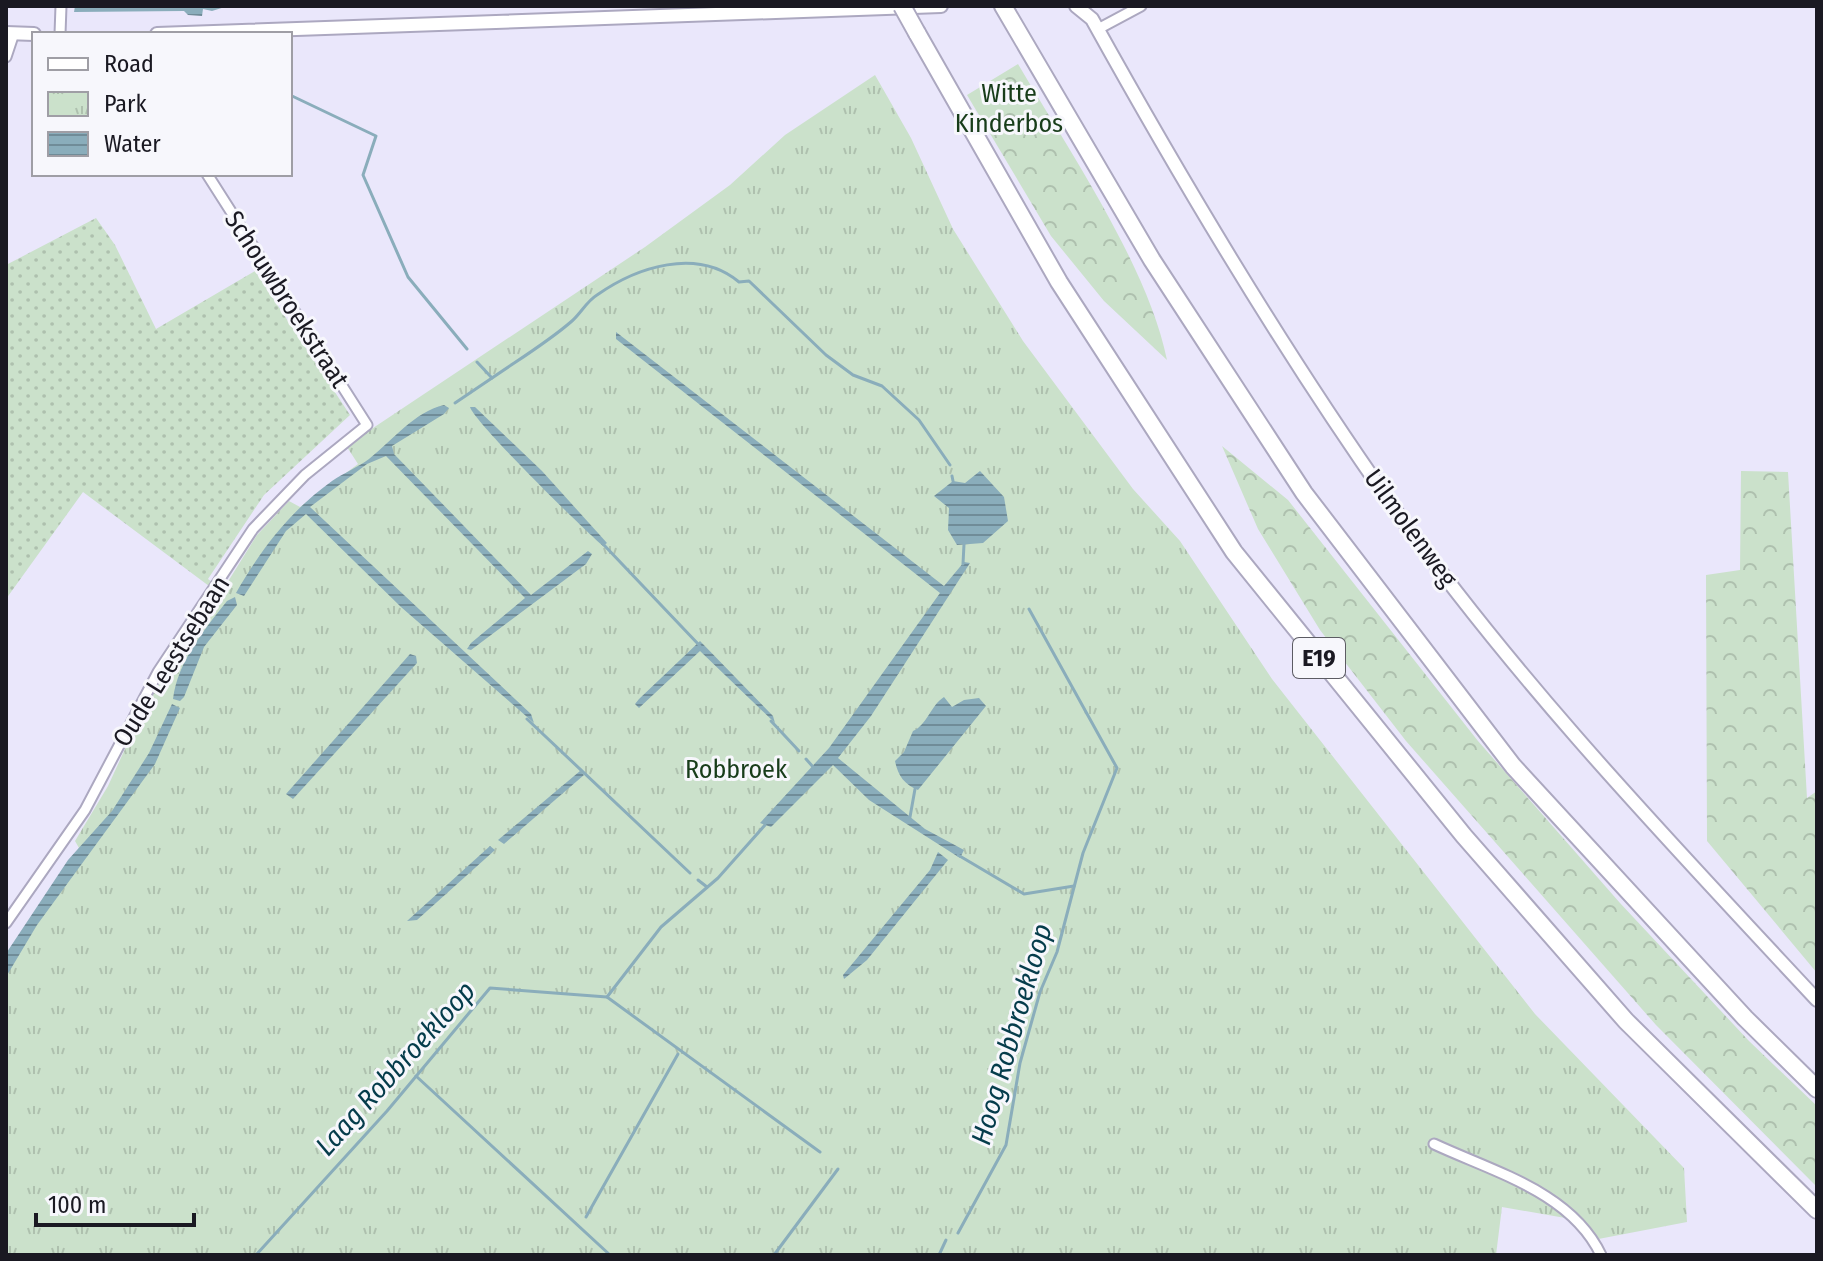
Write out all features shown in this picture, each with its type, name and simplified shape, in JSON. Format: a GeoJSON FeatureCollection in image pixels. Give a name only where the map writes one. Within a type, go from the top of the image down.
{"type":"FeatureCollection","features":[{"type":"Feature","properties":{"kind":"highway","name":"E19"},"geometry":{"type":"LineString","coordinates":[[902,6],[1059,282],[1234,552],[1464,836],[1626,1021],[1817,1210]]}},
{"type":"Feature","properties":{"kind":"highway"},"geometry":{"type":"LineString","coordinates":[[1003,6],[1152,260],[1304,493],[1513,766],[1745,1018],[1817,1089]]}},
{"type":"Feature","properties":{"kind":"main road"},"geometry":{"type":"LineString","coordinates":[[213,32],[941,6]]}},
{"type":"Feature","properties":{"kind":"main road","name":"Uilmolenweg"},"geometry":{"type":"LineString","coordinates":[[1076,6],[1092,19],[1219,243],[1280,341],[1390,502],[1471,608],[1583,742],[1817,1000]]}},
{"type":"Feature","properties":{"kind":"main road"},"geometry":{"type":"LineString","coordinates":[[10,33],[32,34]]}},
{"type":"Feature","properties":{"kind":"street"},"geometry":{"type":"LineString","coordinates":[[60,32],[61,6]]}},
{"type":"Feature","properties":{"kind":"street"},"geometry":{"type":"LineString","coordinates":[[1098,29],[1141,6]]}},
{"type":"Feature","properties":{"kind":"street"},"geometry":{"type":"LineString","coordinates":[[6,57],[10,33]]}},
{"type":"Feature","properties":{"kind":"street","name":"Schouwbroekstraat"},"geometry":{"type":"LineString","coordinates":[[208,176],[367,425]]}},
{"type":"Feature","properties":{"kind":"street","name":"Oude Leestsebaan"},"geometry":{"type":"LineString","coordinates":[[6,923],[85,810],[158,672],[253,529],[295,484],[367,425]]}},
{"type":"Feature","properties":{"kind":"street"},"geometry":{"type":"LineString","coordinates":[[1434,1144],[1568,1210],[1590,1230],[1601,1255]]}},
{"type":"Feature","properties":{"kind":"green space","name":"Witte Kinderbos"},"geometry":{"type":"Polygon","coordinates":[[[1018,64],[1125,247],[1143,286],[1167,360],[1104,301],[1051,236],[967,95],[1018,64]]]}},
{"type":"Feature","properties":{"kind":"green space","name":"Robbroek"},"geometry":{"type":"Polygon","coordinates":[[[875,75],[911,138],[953,229],[1023,341],[1133,489],[1180,541],[1272,679],[1535,1014],[1684,1168],[1687,1222],[1588,1241],[1571,1219],[1502,1207],[1496,1255],[6,1255],[6,955],[79,848],[75,841],[108,786],[148,699],[201,625],[257,535],[289,501],[300,507],[358,464],[347,447],[358,438],[645,247],[730,185],[785,135],[875,75]]]}},
{"type":"Feature","properties":{"kind":"green space"},"geometry":{"type":"Polygon","coordinates":[[[96,218],[115,245],[156,329],[255,271],[350,415],[264,495],[208,579],[212,582],[209,586],[83,492],[6,599],[6,265],[96,218]]]}},
{"type":"Feature","properties":{"kind":"green space"},"geometry":{"type":"Polygon","coordinates":[[[1222,446],[1288,500],[1478,741],[1620,903],[1749,1041],[1817,1106],[1817,1187],[1656,1025],[1406,741],[1320,630],[1258,529],[1222,446]]]}},
{"type":"Feature","properties":{"kind":"green space"},"geometry":{"type":"Polygon","coordinates":[[[1741,471],[1788,472],[1807,798],[1817,791],[1817,973],[1707,841],[1706,575],[1740,570],[1741,471]]]}},
{"type":"Feature","properties":{"kind":"water"},"geometry":{"type":"Polygon","coordinates":[[[75,6],[228,6],[212,11],[203,9],[202,16],[188,15],[184,11],[74,12],[75,6]]]}},
{"type":"Feature","properties":{"kind":"water"},"geometry":{"type":"Polygon","coordinates":[[[616,332],[944,586],[964,562],[970,563],[871,716],[838,758],[925,829],[964,850],[960,858],[869,800],[833,765],[771,827],[760,823],[829,748],[940,593],[616,339],[616,332]]]}},
{"type":"Feature","properties":{"kind":"water"},"geometry":{"type":"Polygon","coordinates":[[[444,405],[449,408],[444,414],[392,446],[394,454],[531,595],[588,551],[592,554],[586,564],[471,650],[467,649],[471,643],[525,598],[386,456],[367,464],[310,507],[531,714],[534,723],[401,607],[306,514],[286,531],[244,596],[236,593],[267,546],[303,505],[332,481],[369,459],[413,420],[444,405]]]}},
{"type":"Feature","properties":{"kind":"water"},"geometry":{"type":"Polygon","coordinates":[[[470,407],[475,407],[542,471],[607,543],[603,546],[553,498],[490,433],[470,407]]]}},
{"type":"Feature","properties":{"kind":"water"},"geometry":{"type":"Polygon","coordinates":[[[980,471],[1004,497],[1008,521],[983,543],[957,545],[948,530],[949,508],[934,496],[953,481],[965,483],[980,471]]]}},
{"type":"Feature","properties":{"kind":"water"},"geometry":{"type":"Polygon","coordinates":[[[235,597],[237,605],[204,647],[184,697],[180,701],[173,699],[180,672],[193,647],[227,601],[235,597]]]}},
{"type":"Feature","properties":{"kind":"water"},"geometry":{"type":"Polygon","coordinates":[[[700,641],[773,716],[775,723],[700,651],[639,708],[635,704],[700,641]]]}},
{"type":"Feature","properties":{"kind":"water"},"geometry":{"type":"Polygon","coordinates":[[[410,654],[416,656],[417,663],[293,799],[286,794],[410,654]]]}},
{"type":"Feature","properties":{"kind":"water"},"geometry":{"type":"Polygon","coordinates":[[[944,697],[952,707],[964,700],[979,698],[986,706],[918,790],[902,779],[895,761],[904,752],[913,731],[944,697]]]}},
{"type":"Feature","properties":{"kind":"water"},"geometry":{"type":"Polygon","coordinates":[[[172,704],[180,708],[155,764],[37,925],[6,977],[7,952],[68,860],[112,811],[149,753],[172,704]]]}},
{"type":"Feature","properties":{"kind":"water"},"geometry":{"type":"Polygon","coordinates":[[[580,771],[584,775],[504,844],[498,840],[580,771]]]}},
{"type":"Feature","properties":{"kind":"water"},"geometry":{"type":"Polygon","coordinates":[[[490,846],[495,850],[417,920],[407,921],[490,846]]]}},
{"type":"Feature","properties":{"kind":"water"},"geometry":{"type":"Polygon","coordinates":[[[938,852],[948,860],[867,960],[844,979],[843,975],[930,870],[938,852]]]}},
{"type":"Feature","properties":{"kind":"waterway"},"geometry":{"type":"LineString","coordinates":[[292,96],[376,136],[363,175],[408,277],[467,349]]}},
{"type":"Feature","properties":{"kind":"waterway"},"geometry":{"type":"LineString","coordinates":[[477,362],[492,378],[553,336],[593,298],[613,285],[648,269],[686,263],[705,265],[739,282],[749,281],[826,355],[853,375],[882,386],[919,420],[950,465]]}},
{"type":"Feature","properties":{"kind":"waterway"},"geometry":{"type":"LineString","coordinates":[[455,403],[492,378]]}},
{"type":"Feature","properties":{"kind":"waterway"},"geometry":{"type":"LineString","coordinates":[[952,476],[953,481]]}},
{"type":"Feature","properties":{"kind":"waterway"},"geometry":{"type":"LineString","coordinates":[[603,544],[700,646]]}},
{"type":"Feature","properties":{"kind":"waterway"},"geometry":{"type":"LineString","coordinates":[[963,564],[964,544]]}},
{"type":"Feature","properties":{"kind":"waterway","name":"Hoog Robbroekloop"},"geometry":{"type":"LineString","coordinates":[[958,1233],[1006,1145],[1020,1063],[1040,992],[1057,952],[1083,853],[1117,768],[1029,609]]}},
{"type":"Feature","properties":{"kind":"waterway"},"geometry":{"type":"LineString","coordinates":[[527,719],[690,873]]}},
{"type":"Feature","properties":{"kind":"waterway"},"geometry":{"type":"LineString","coordinates":[[771,721],[799,751]]}},
{"type":"Feature","properties":{"kind":"waterway"},"geometry":{"type":"LineString","coordinates":[[806,759],[814,768]]}},
{"type":"Feature","properties":{"kind":"waterway","name":"Hoog Robbroekloop"},"geometry":{"type":"LineString","coordinates":[[910,817],[915,789]]}},
{"type":"Feature","properties":{"kind":"waterway","name":"Laag Robbroekloop"},"geometry":{"type":"LineString","coordinates":[[256,1255],[387,1111],[490,988],[607,997],[661,927],[718,878],[765,825]]}},
{"type":"Feature","properties":{"kind":"waterway","name":"Hoog Robbroekloop"},"geometry":{"type":"LineString","coordinates":[[958,855],[1024,894],[1074,886]]}},
{"type":"Feature","properties":{"kind":"waterway"},"geometry":{"type":"LineString","coordinates":[[698,880],[707,887]]}},
{"type":"Feature","properties":{"kind":"waterway"},"geometry":{"type":"LineString","coordinates":[[607,997],[820,1152]]}},
{"type":"Feature","properties":{"kind":"waterway"},"geometry":{"type":"LineString","coordinates":[[586,1217],[678,1054]]}},
{"type":"Feature","properties":{"kind":"waterway"},"geometry":{"type":"LineString","coordinates":[[416,1076],[610,1255]]}},
{"type":"Feature","properties":{"kind":"waterway"},"geometry":{"type":"LineString","coordinates":[[774,1255],[838,1169]]}},
{"type":"Feature","properties":{"kind":"waterway","name":"Hoog Robbroekloop"},"geometry":{"type":"LineString","coordinates":[[939,1255],[946,1240]]}}]}
